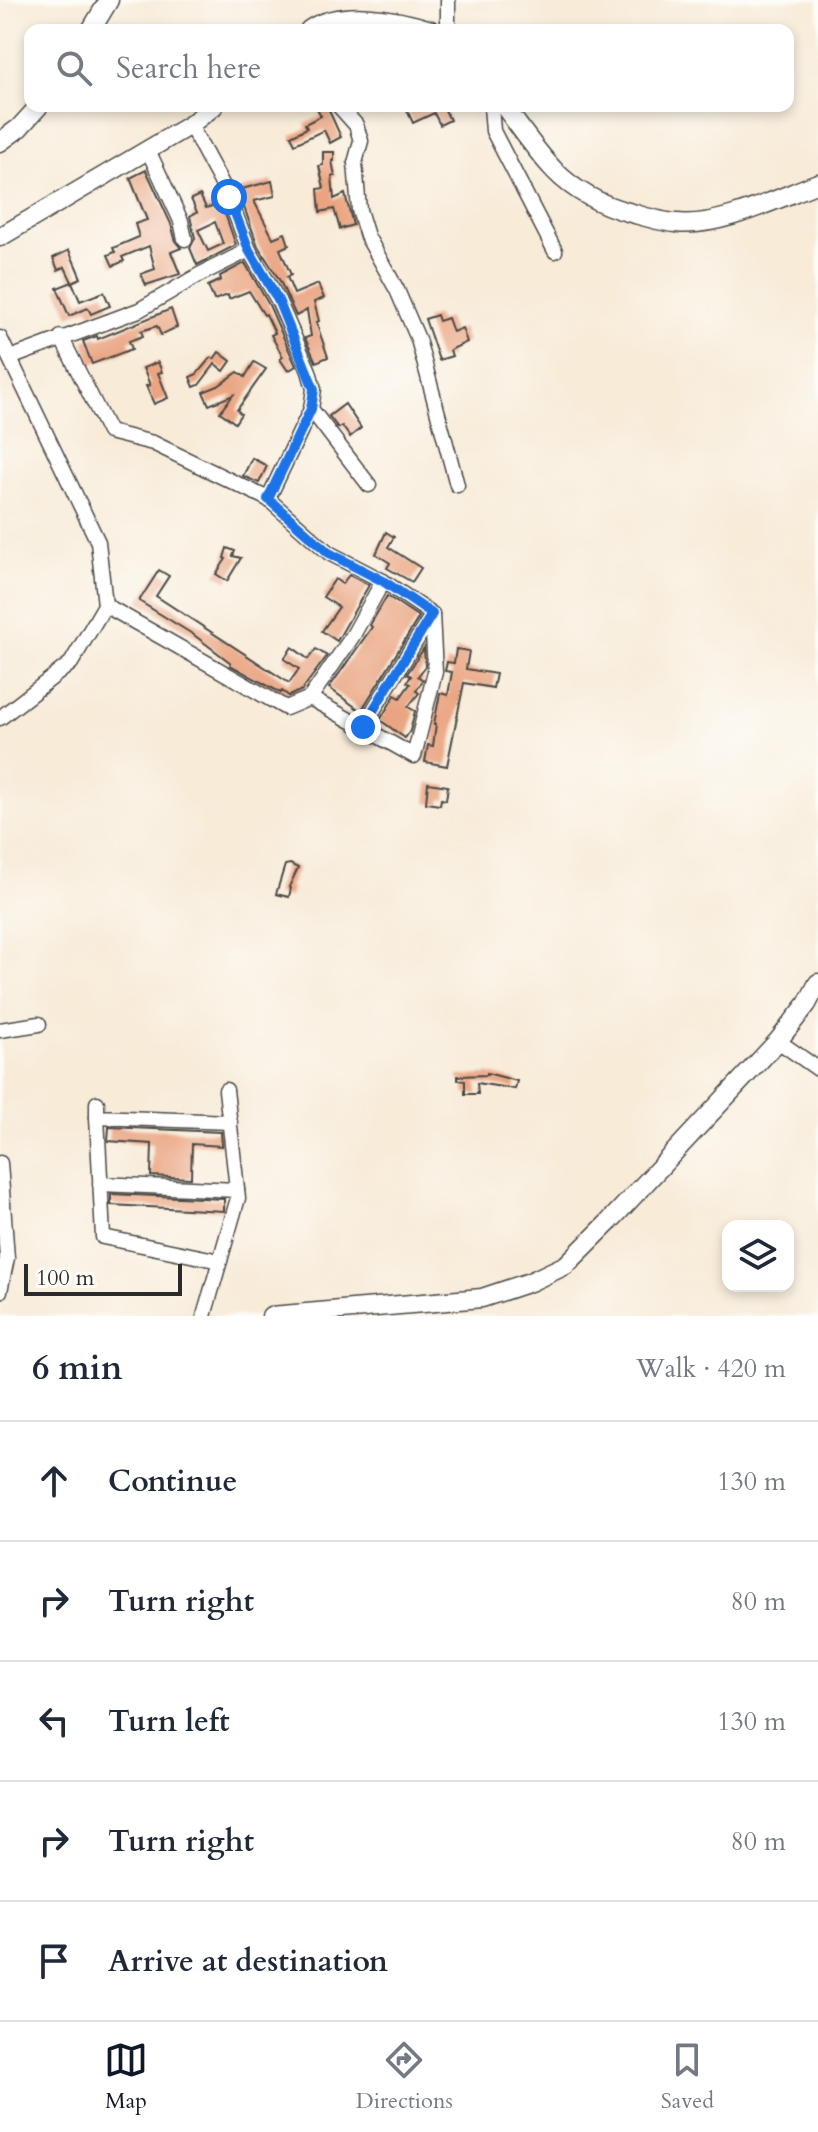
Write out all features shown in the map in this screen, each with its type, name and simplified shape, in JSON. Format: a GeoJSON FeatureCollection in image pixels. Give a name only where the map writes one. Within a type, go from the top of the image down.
{"type":"FeatureCollection","features":[{"type":"Feature","properties":{"kind":"main road"},"geometry":{"type":"LineString","coordinates":[[95,24],[109,0]]}},
{"type":"Feature","properties":{"kind":"main road"},"geometry":{"type":"LineString","coordinates":[[324,24],[351,18],[407,24]]}},
{"type":"Feature","properties":{"kind":"main road"},"geometry":{"type":"LineString","coordinates":[[0,142],[34,112]]}},
{"type":"Feature","properties":{"kind":"main road"},"geometry":{"type":"LineString","coordinates":[[0,237],[190,125],[206,112]]}},
{"type":"Feature","properties":{"kind":"main road"},"geometry":{"type":"LineString","coordinates":[[509,112],[555,171],[577,189],[614,209],[647,217],[678,224],[704,221],[732,215],[818,183]]}},
{"type":"Feature","properties":{"kind":"main road"},"geometry":{"type":"LineString","coordinates":[[271,1316],[482,1298],[530,1282],[566,1265],[778,1041],[807,1004],[818,983]]}},
{"type":"Feature","properties":{"kind":"street"},"geometry":{"type":"LineString","coordinates":[[448,0],[448,24]]}},
{"type":"Feature","properties":{"kind":"street"},"geometry":{"type":"LineString","coordinates":[[344,112],[356,125],[361,141],[355,163],[356,188],[367,236],[397,290],[418,339],[457,485]]}},
{"type":"Feature","properties":{"kind":"street"},"geometry":{"type":"LineString","coordinates":[[491,112],[493,131],[555,251]]}},
{"type":"Feature","properties":{"kind":"street"},"geometry":{"type":"LineString","coordinates":[[190,125],[229,197],[249,250],[278,300],[314,389],[311,409],[268,499]]}},
{"type":"Feature","properties":{"kind":"street"},"geometry":{"type":"LineString","coordinates":[[148,150],[181,221],[185,239]]}},
{"type":"Feature","properties":{"kind":"street"},"geometry":{"type":"LineString","coordinates":[[10,358],[139,310],[249,250]]}},
{"type":"Feature","properties":{"kind":"street"},"geometry":{"type":"LineString","coordinates":[[61,337],[109,432],[153,443],[268,499],[329,553],[383,581],[432,614]]}},
{"type":"Feature","properties":{"kind":"street"},"geometry":{"type":"LineString","coordinates":[[0,338],[98,542],[105,605],[71,663],[0,718]]}},
{"type":"Feature","properties":{"kind":"street"},"geometry":{"type":"LineString","coordinates":[[311,409],[369,485]]}},
{"type":"Feature","properties":{"kind":"street"},"geometry":{"type":"LineString","coordinates":[[105,605],[286,708],[310,698],[352,637],[383,581]]}},
{"type":"Feature","properties":{"kind":"street"},"geometry":{"type":"LineString","coordinates":[[310,698],[414,756],[435,672],[432,614]]}},
{"type":"Feature","properties":{"kind":"street"},"geometry":{"type":"LineString","coordinates":[[363,727],[432,614]]}},
{"type":"Feature","properties":{"kind":"street"},"geometry":{"type":"LineString","coordinates":[[0,1030],[39,1024]]}},
{"type":"Feature","properties":{"kind":"street"},"geometry":{"type":"LineString","coordinates":[[778,1041],[818,1069]]}},
{"type":"Feature","properties":{"kind":"street"},"geometry":{"type":"LineString","coordinates":[[204,1316],[238,1198],[226,1090]]}},
{"type":"Feature","properties":{"kind":"street"},"geometry":{"type":"LineString","coordinates":[[220,1261],[103,1237],[97,1110],[230,1122]]}},
{"type":"Feature","properties":{"kind":"street"},"geometry":{"type":"LineString","coordinates":[[0,1163],[7,1258],[0,1291]]}},
{"type":"Feature","properties":{"kind":"street"},"geometry":{"type":"LineString","coordinates":[[100,1184],[237,1190]]}},
{"type":"Feature","properties":{"kind":"building"},"geometry":{"type":"Polygon","coordinates":[[[319,112],[330,112],[341,137],[330,143],[324,130],[295,144],[291,136],[321,116],[319,112]]]}},
{"type":"Feature","properties":{"kind":"building"},"geometry":{"type":"Polygon","coordinates":[[[408,112],[446,112],[450,120],[440,125],[434,113],[413,123],[408,112]]]}},
{"type":"Feature","properties":{"kind":"building"},"geometry":{"type":"Polygon","coordinates":[[[323,152],[334,152],[334,199],[345,194],[353,225],[340,229],[334,209],[320,212],[318,189],[324,188],[319,166],[323,165],[323,152]]]}},
{"type":"Feature","properties":{"kind":"building"},"geometry":{"type":"Polygon","coordinates":[[[146,170],[181,248],[171,252],[180,274],[146,285],[141,274],[155,269],[149,246],[122,257],[124,261],[113,266],[108,255],[115,252],[113,248],[139,237],[135,224],[147,220],[130,178],[146,170]]]}},
{"type":"Feature","properties":{"kind":"building"},"geometry":{"type":"Polygon","coordinates":[[[272,181],[275,196],[254,201],[273,238],[285,233],[289,245],[280,249],[291,275],[287,277],[294,294],[318,284],[324,298],[314,302],[319,321],[316,322],[328,357],[316,362],[305,338],[311,336],[307,310],[296,316],[280,281],[258,246],[238,190],[272,181]]]}},
{"type":"Feature","properties":{"kind":"building"},"geometry":{"type":"Polygon","coordinates":[[[200,195],[206,208],[221,203],[236,245],[197,265],[190,248],[195,238],[190,216],[197,212],[191,199],[200,195]],[[215,222],[198,230],[208,251],[223,244],[215,222]]]}},
{"type":"Feature","properties":{"kind":"building"},"geometry":{"type":"Polygon","coordinates":[[[69,250],[81,278],[72,282],[65,267],[58,270],[53,258],[69,250]]]}},
{"type":"Feature","properties":{"kind":"building"},"geometry":{"type":"Polygon","coordinates":[[[245,263],[269,305],[296,366],[288,371],[280,359],[283,357],[271,335],[275,333],[266,314],[249,291],[229,299],[228,295],[214,300],[208,286],[245,263]]]}},
{"type":"Feature","properties":{"kind":"building"},"geometry":{"type":"Polygon","coordinates":[[[72,282],[80,301],[104,292],[110,306],[91,314],[88,308],[69,316],[57,288],[72,282]]]}},
{"type":"Feature","properties":{"kind":"building"},"geometry":{"type":"Polygon","coordinates":[[[171,309],[177,327],[161,335],[157,326],[141,331],[143,336],[129,341],[132,349],[92,364],[83,341],[97,336],[98,339],[171,309]]]}},
{"type":"Feature","properties":{"kind":"building"},"geometry":{"type":"Polygon","coordinates":[[[437,315],[439,321],[448,318],[453,332],[462,328],[467,342],[450,350],[452,356],[439,360],[425,319],[437,315]]]}},
{"type":"Feature","properties":{"kind":"building"},"geometry":{"type":"Polygon","coordinates":[[[219,352],[231,361],[224,371],[215,364],[194,387],[190,377],[219,352]]]}},
{"type":"Feature","properties":{"kind":"building"},"geometry":{"type":"Polygon","coordinates":[[[158,362],[162,372],[158,373],[168,398],[154,404],[143,368],[158,362]]]}},
{"type":"Feature","properties":{"kind":"building"},"geometry":{"type":"Polygon","coordinates":[[[254,362],[266,369],[237,410],[241,414],[235,423],[220,412],[233,395],[209,405],[203,392],[238,372],[245,377],[254,362]]]}},
{"type":"Feature","properties":{"kind":"building"},"geometry":{"type":"Polygon","coordinates":[[[345,404],[361,428],[350,437],[329,416],[345,404]]]}},
{"type":"Feature","properties":{"kind":"building"},"geometry":{"type":"Polygon","coordinates":[[[252,458],[267,466],[259,483],[243,476],[252,458]]]}},
{"type":"Feature","properties":{"kind":"building"},"geometry":{"type":"Polygon","coordinates":[[[386,532],[394,537],[388,547],[421,568],[412,582],[387,568],[390,563],[376,554],[386,532]]]}},
{"type":"Feature","properties":{"kind":"building"},"geometry":{"type":"Polygon","coordinates":[[[227,548],[235,551],[233,556],[241,558],[227,581],[216,574],[226,559],[227,548]]]}},
{"type":"Feature","properties":{"kind":"building"},"geometry":{"type":"Polygon","coordinates":[[[159,570],[169,576],[156,596],[289,683],[299,669],[284,659],[292,647],[308,659],[316,649],[327,656],[302,690],[289,696],[281,693],[230,665],[194,635],[139,601],[159,570]]]}},
{"type":"Feature","properties":{"kind":"building"},"geometry":{"type":"Polygon","coordinates":[[[349,575],[369,585],[337,641],[322,631],[339,607],[323,597],[335,579],[342,584],[349,575]]]}},
{"type":"Feature","properties":{"kind":"building"},"geometry":{"type":"Polygon","coordinates":[[[387,596],[419,617],[361,711],[329,688],[372,627],[370,625],[387,596]]]}},
{"type":"Feature","properties":{"kind":"building"},"geometry":{"type":"Polygon","coordinates":[[[424,648],[425,667],[418,676],[423,680],[416,691],[419,693],[408,707],[415,711],[405,738],[380,720],[395,695],[400,698],[410,684],[407,682],[411,676],[407,674],[424,648]]]}},
{"type":"Feature","properties":{"kind":"building"},"geometry":{"type":"Polygon","coordinates":[[[456,649],[469,651],[466,669],[496,674],[493,688],[464,683],[447,766],[425,762],[428,745],[433,746],[440,693],[448,695],[452,672],[445,671],[447,662],[454,663],[456,649]]]}},
{"type":"Feature","properties":{"kind":"building"},"geometry":{"type":"Polygon","coordinates":[[[428,783],[448,786],[446,800],[441,799],[440,805],[426,803],[428,783]]]}},
{"type":"Feature","properties":{"kind":"building"},"geometry":{"type":"Polygon","coordinates":[[[285,865],[298,868],[289,887],[289,897],[276,894],[285,865]]]}},
{"type":"Feature","properties":{"kind":"building"},"geometry":{"type":"Polygon","coordinates":[[[487,1073],[517,1081],[515,1089],[477,1083],[478,1094],[465,1094],[465,1081],[458,1080],[458,1076],[487,1073]]]}},
{"type":"Feature","properties":{"kind":"building"},"geometry":{"type":"Polygon","coordinates":[[[109,1127],[221,1132],[222,1146],[192,1144],[191,1178],[151,1176],[152,1144],[108,1141],[109,1127]]]}},
{"type":"Feature","properties":{"kind":"building"},"geometry":{"type":"Polygon","coordinates":[[[111,1194],[224,1199],[224,1211],[111,1205],[111,1194]]]}},
{"type":"Feature","properties":{"kind":"route"},"geometry":{"type":"LineString","coordinates":[[229,197],[249,250],[278,300],[314,389],[311,409],[268,499],[329,553],[383,581],[432,614],[363,727]]}}]}
